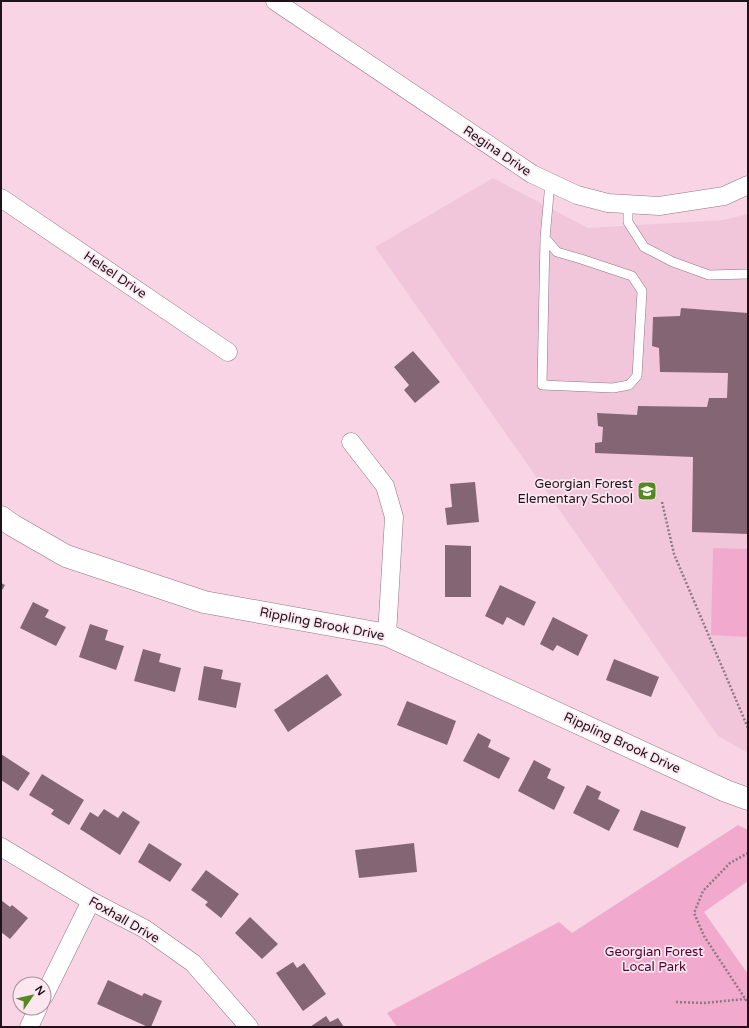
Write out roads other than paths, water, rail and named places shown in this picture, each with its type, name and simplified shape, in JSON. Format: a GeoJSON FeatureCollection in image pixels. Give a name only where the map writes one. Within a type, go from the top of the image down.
{"type":"FeatureCollection","features":[{"type":"Feature","properties":{"kind":"street","name":"Regina Drive"},"geometry":{"type":"LineString","coordinates":[[275,1],[532,174],[577,195],[608,204],[659,206],[724,196],[748,185]]}},
{"type":"Feature","properties":{"kind":"street","name":"Helsel Drive"},"geometry":{"type":"LineString","coordinates":[[1,198],[228,352]]}},
{"type":"Feature","properties":{"kind":"street"},"geometry":{"type":"LineString","coordinates":[[351,442],[385,486],[394,517],[388,635]]}},
{"type":"Feature","properties":{"kind":"street","name":"Rippling Brook Drive"},"geometry":{"type":"LineString","coordinates":[[1,517],[12,525],[66,556],[204,602],[388,635],[719,788],[748,799]]}},
{"type":"Feature","properties":{"kind":"street","name":"Foxhall Drive"},"geometry":{"type":"LineString","coordinates":[[1,847],[91,902],[145,929],[193,963],[248,1027]]}},
{"type":"Feature","properties":{"kind":"street"},"geometry":{"type":"LineString","coordinates":[[52,980],[91,902]]}},
{"type":"Feature","properties":{"kind":"street"},"geometry":{"type":"LineString","coordinates":[[29,1027],[34,1016]]}},
{"type":"Feature","properties":{"kind":"lane"},"geometry":{"type":"LineString","coordinates":[[545,238],[557,252],[632,276],[642,291],[637,376],[629,385],[613,388],[542,385],[545,238],[550,183]]}},
{"type":"Feature","properties":{"kind":"lane"},"geometry":{"type":"LineString","coordinates":[[628,205],[628,222],[644,247],[673,262],[709,275],[748,274]]}},
{"type":"Feature","properties":{"kind":"place","name":"Georgian Forest Elementary School"},"geometry":{"type":"Point","coordinates":[647,491]}},
{"type":"Feature","properties":{"kind":"park label","name":"Georgian Forest Local Park"},"geometry":{"type":"Point","coordinates":[654,960]}}]}
